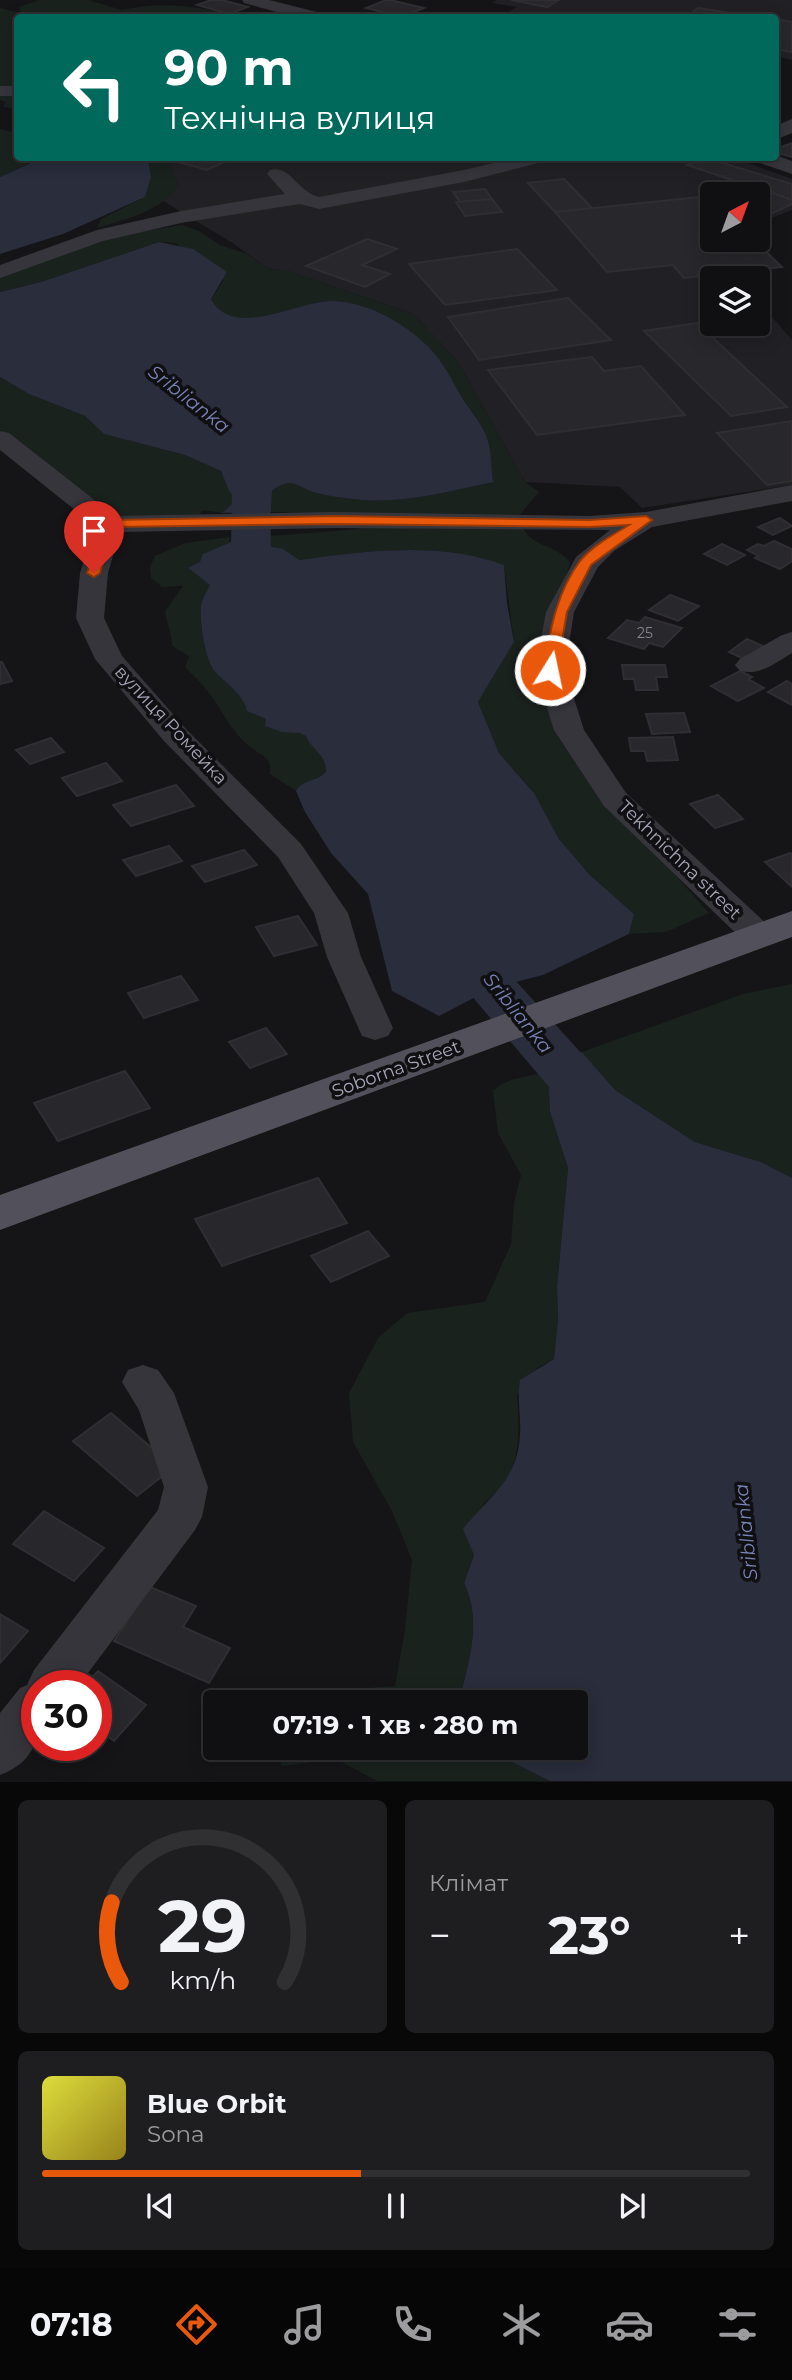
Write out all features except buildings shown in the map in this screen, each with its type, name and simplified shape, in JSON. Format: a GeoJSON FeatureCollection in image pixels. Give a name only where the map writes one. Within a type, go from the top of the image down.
{"type":"FeatureCollection","features":[{"type":"Feature","properties":{"kind":"main road","name":"Soborna Street"},"geometry":{"type":"LineString","coordinates":[[0,1213],[776,930]]}},
{"type":"Feature","properties":{"kind":"street"},"geometry":{"type":"LineString","coordinates":[[253,3],[301,14]]}},
{"type":"Feature","properties":{"kind":"street"},"geometry":{"type":"LineString","coordinates":[[0,272],[97,236],[181,217],[300,198],[319,204],[390,192],[522,161]]}},
{"type":"Feature","properties":{"kind":"street"},"geometry":{"type":"LineString","coordinates":[[772,161],[792,168]]}},
{"type":"Feature","properties":{"kind":"street"},"geometry":{"type":"LineString","coordinates":[[237,208],[274,166],[300,198]]}},
{"type":"Feature","properties":{"kind":"street"},"geometry":{"type":"LineString","coordinates":[[0,438],[109,524],[335,520],[590,524],[646,520]]}},
{"type":"Feature","properties":{"kind":"street","name":"Tekhnichna street"},"geometry":{"type":"LineString","coordinates":[[776,930],[615,799],[569,730],[550,670],[560,612],[586,563],[606,545],[646,520],[792,493]]}},
{"type":"Feature","properties":{"kind":"street","name":"вулиця Ромейка"},"geometry":{"type":"LineString","coordinates":[[109,524],[94,573],[90,618],[109,659],[175,735],[290,851],[331,913],[344,957],[375,1028]]}},
{"type":"Feature","properties":{"kind":"street"},"geometry":{"type":"LineString","coordinates":[[750,665],[792,641]]}},
{"type":"Feature","properties":{"kind":"street"},"geometry":{"type":"LineString","coordinates":[[62,1670],[179,1517],[186,1487],[159,1405],[143,1382]]}},
{"type":"Feature","properties":{"kind":"street"},"geometry":{"type":"LineString","coordinates":[[0,1752],[21,1724]]}},
{"type":"Feature","properties":{"kind":"shaded area"},"geometry":{"type":"Polygon","coordinates":[[[39,0],[88,0],[122,10],[167,5],[231,14],[14,14],[14,109],[4,107],[5,102],[0,100],[0,8],[21,13],[19,7],[39,0]]]}},
{"type":"Feature","properties":{"kind":"shaded area"},"geometry":{"type":"Polygon","coordinates":[[[497,0],[792,0],[792,60],[779,57],[779,14],[505,14],[517,7],[492,3],[497,0]]]}},
{"type":"Feature","properties":{"kind":"shaded area"},"geometry":{"type":"Polygon","coordinates":[[[0,129],[14,132],[14,161],[31,161],[0,177],[0,129]]]}},
{"type":"Feature","properties":{"kind":"shaded area"},"geometry":{"type":"Polygon","coordinates":[[[144,161],[742,161],[792,179],[792,210],[770,218],[770,182],[700,182],[700,252],[766,252],[782,267],[700,266],[700,336],[770,336],[770,315],[792,340],[792,485],[642,508],[620,487],[525,482],[458,362],[413,314],[288,271],[267,268],[234,244],[160,199],[144,161]]]}},
{"type":"Feature","properties":{"kind":"shaded area"},"geometry":{"type":"Polygon","coordinates":[[[148,161],[168,161],[179,185],[171,194],[153,208],[97,228],[101,219],[145,197],[148,161]]]}},
{"type":"Feature","properties":{"kind":"shaded area"},"geometry":{"type":"Polygon","coordinates":[[[182,225],[201,232],[220,245],[247,254],[267,268],[288,271],[413,314],[458,362],[525,482],[539,492],[517,518],[523,529],[535,541],[555,550],[570,562],[549,639],[587,774],[607,809],[646,842],[709,913],[666,932],[629,934],[634,914],[590,875],[559,839],[532,790],[499,753],[478,702],[514,642],[504,565],[480,558],[428,550],[376,551],[299,560],[266,542],[268,536],[360,529],[344,514],[271,512],[272,491],[285,484],[295,484],[334,497],[389,500],[492,482],[491,458],[484,430],[443,364],[414,334],[375,311],[348,302],[319,302],[267,316],[235,317],[222,311],[211,299],[224,280],[176,243],[159,242],[41,282],[0,292],[0,277],[17,269],[120,235],[182,225]]]}},
{"type":"Feature","properties":{"kind":"shaded area"},"geometry":{"type":"Polygon","coordinates":[[[0,377],[29,394],[85,416],[104,434],[185,455],[221,471],[237,501],[222,513],[202,510],[200,515],[113,520],[0,430],[0,377]]]}},
{"type":"Feature","properties":{"kind":"shaded area"},"geometry":{"type":"Polygon","coordinates":[[[230,537],[229,543],[196,575],[210,585],[201,606],[205,646],[218,673],[256,715],[307,736],[321,756],[326,771],[296,791],[270,774],[268,760],[237,734],[207,690],[185,667],[189,656],[172,646],[165,611],[183,586],[162,587],[151,578],[150,567],[155,556],[185,543],[230,537]]]}},
{"type":"Feature","properties":{"kind":"shaded area"},"geometry":{"type":"Polygon","coordinates":[[[792,984],[792,1178],[761,1162],[695,1142],[615,1090],[582,1052],[743,994],[792,984]]]}},
{"type":"Feature","properties":{"kind":"shaded area"},"geometry":{"type":"Polygon","coordinates":[[[548,1071],[550,1112],[568,1168],[557,1287],[558,1319],[554,1359],[537,1368],[517,1395],[518,1441],[512,1468],[506,1481],[484,1503],[474,1555],[464,1583],[470,1598],[473,1628],[470,1658],[462,1690],[339,1690],[395,1686],[405,1630],[412,1560],[392,1511],[353,1442],[349,1393],[378,1338],[407,1313],[485,1302],[511,1244],[514,1203],[521,1175],[498,1133],[493,1091],[512,1080],[548,1071]]]}},
{"type":"Feature","properties":{"kind":"shaded area"},"geometry":{"type":"Polygon","coordinates":[[[279,1760],[328,1760],[282,1766],[279,1760]]]}},
{"type":"Feature","properties":{"kind":"shaded area"},"geometry":{"type":"Polygon","coordinates":[[[338,1760],[508,1760],[550,1781],[377,1781],[338,1760]]]}},
{"type":"Feature","properties":{"kind":"water"},"geometry":{"type":"Polygon","coordinates":[[[31,161],[148,161],[151,177],[145,197],[63,234],[0,254],[0,177],[31,161]]]}},
{"type":"Feature","properties":{"kind":"water"},"geometry":{"type":"Polygon","coordinates":[[[159,242],[193,249],[227,272],[211,299],[221,311],[235,317],[267,315],[319,302],[348,302],[376,311],[415,334],[439,359],[486,435],[493,482],[423,497],[389,500],[334,497],[290,483],[272,491],[271,512],[222,513],[237,500],[229,491],[221,471],[185,455],[104,434],[85,416],[29,394],[0,377],[0,292],[41,282],[159,242]]]}},
{"type":"Feature","properties":{"kind":"water"},"geometry":{"type":"Polygon","coordinates":[[[241,535],[268,536],[266,542],[299,560],[376,551],[428,550],[480,558],[504,565],[514,642],[478,702],[499,753],[534,793],[559,839],[590,875],[634,914],[629,934],[543,975],[493,988],[439,1016],[392,991],[368,894],[331,853],[305,812],[296,791],[326,771],[324,760],[306,736],[265,726],[266,719],[247,711],[239,695],[217,674],[209,661],[202,631],[201,605],[210,585],[188,568],[200,562],[203,554],[241,535]]]}},
{"type":"Feature","properties":{"kind":"water"},"geometry":{"type":"Polygon","coordinates":[[[582,1052],[615,1090],[695,1142],[761,1162],[792,1178],[792,1781],[550,1781],[508,1760],[588,1760],[588,1690],[462,1690],[470,1658],[473,1628],[470,1598],[464,1583],[474,1555],[463,1529],[500,1487],[514,1464],[520,1434],[520,1380],[554,1359],[558,1319],[557,1287],[568,1168],[550,1112],[548,1071],[582,1052]]]}},
{"type":"Feature","properties":{"kind":"waterway","name":"Sriblianka"},"geometry":{"type":"LineString","coordinates":[[242,446],[251,473],[251,553],[271,598]]}},
{"type":"Feature","properties":{"kind":"waterway","name":"Sriblianka"},"geometry":{"type":"LineString","coordinates":[[460,928],[493,988],[603,1113]]}},
{"type":"Feature","properties":{"kind":"route"},"geometry":{"type":"LineString","coordinates":[[94,573],[109,524],[335,520],[590,524],[646,520],[606,545],[586,563],[560,612],[550,670]]}}]}
